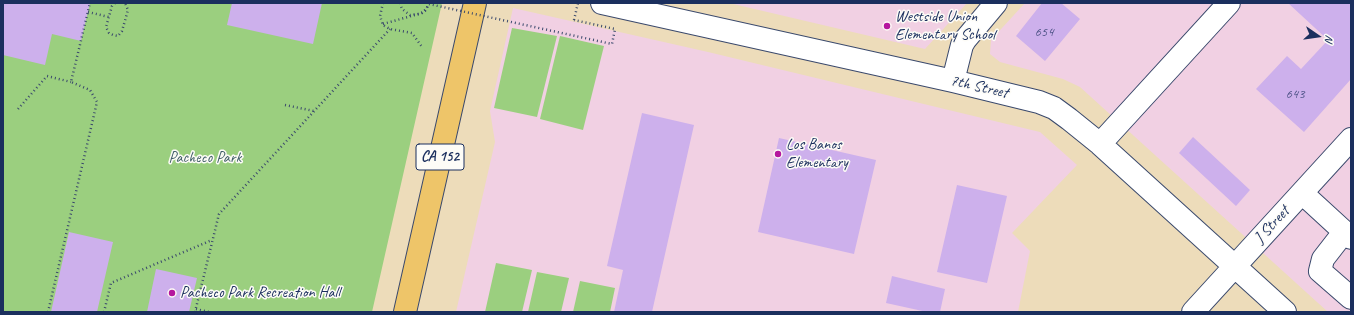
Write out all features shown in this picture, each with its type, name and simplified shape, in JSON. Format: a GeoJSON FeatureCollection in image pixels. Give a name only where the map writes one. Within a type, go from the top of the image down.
{"type":"FeatureCollection","features":[{"type":"Feature","properties":{"kind":"highway","name":"CA 152"},"geometry":{"type":"LineString","coordinates":[[405,312],[475,3]]}},
{"type":"Feature","properties":{"kind":"street","name":"7th Street"},"geometry":{"type":"LineString","coordinates":[[602,3],[953,81],[1039,102],[1054,108],[1100,144],[1285,312]]}},
{"type":"Feature","properties":{"kind":"street"},"geometry":{"type":"LineString","coordinates":[[953,81],[962,45],[996,3]]}},
{"type":"Feature","properties":{"kind":"street"},"geometry":{"type":"LineString","coordinates":[[1100,144],[1229,3]]}},
{"type":"Feature","properties":{"kind":"street","name":"J Street"},"geometry":{"type":"LineString","coordinates":[[1193,312],[1351,139]]}},
{"type":"Feature","properties":{"kind":"street"},"geometry":{"type":"LineString","coordinates":[[1302,193],[1347,235],[1323,259],[1320,271],[1351,298]]}},
{"type":"Feature","properties":{"kind":"path"},"geometry":{"type":"LineString","coordinates":[[71,82],[90,3]]}},
{"type":"Feature","properties":{"kind":"path"},"geometry":{"type":"LineString","coordinates":[[115,3],[112,6],[106,27],[109,33],[113,36],[118,36],[122,31],[128,10],[125,3]]}},
{"type":"Feature","properties":{"kind":"path"},"geometry":{"type":"LineString","coordinates":[[383,3],[380,16],[383,24],[390,29],[412,33],[422,47]]}},
{"type":"Feature","properties":{"kind":"path"},"geometry":{"type":"LineString","coordinates":[[400,3],[402,9],[410,15],[419,14],[425,11],[429,4],[612,44],[615,29],[574,20],[578,3]]}},
{"type":"Feature","properties":{"kind":"path"},"geometry":{"type":"LineString","coordinates":[[383,24],[422,13],[428,3]]}},
{"type":"Feature","properties":{"kind":"path"},"geometry":{"type":"LineString","coordinates":[[88,12],[109,17]]}},
{"type":"Feature","properties":{"kind":"path"},"geometry":{"type":"LineString","coordinates":[[209,312],[196,310],[219,214],[390,29]]}},
{"type":"Feature","properties":{"kind":"path"},"geometry":{"type":"LineString","coordinates":[[18,109],[47,76],[71,82],[90,90],[97,102],[48,312]]}},
{"type":"Feature","properties":{"kind":"path"},"geometry":{"type":"LineString","coordinates":[[285,105],[314,111]]}},
{"type":"Feature","properties":{"kind":"path"},"geometry":{"type":"LineString","coordinates":[[104,312],[111,283],[212,240]]}},
{"type":"Feature","properties":{"kind":"shaded area","name":"Westside Union Elementary School"},"geometry":{"type":"Polygon","coordinates":[[[729,3],[967,3],[925,49],[729,3]]]}},
{"type":"Feature","properties":{"kind":"shaded area"},"geometry":{"type":"Polygon","coordinates":[[[1025,3],[1351,3],[1351,312],[1328,312],[1080,87],[1063,79],[1000,62],[990,54],[991,40],[1025,3]]]}},
{"type":"Feature","properties":{"kind":"shaded area","name":"Los Banos Elementary"},"geometry":{"type":"Polygon","coordinates":[[[513,8],[708,52],[1040,132],[1077,165],[1012,233],[1030,251],[1018,312],[456,312],[495,142],[490,111],[513,8]]]}},
{"type":"Feature","properties":{"kind":"green space","name":"Pacheco Park"},"geometry":{"type":"Polygon","coordinates":[[[3,3],[442,3],[372,312],[3,312],[3,3]]]}},
{"type":"Feature","properties":{"kind":"green space"},"geometry":{"type":"Polygon","coordinates":[[[512,28],[557,36],[537,117],[494,108],[512,28]]]}},
{"type":"Feature","properties":{"kind":"green space"},"geometry":{"type":"Polygon","coordinates":[[[560,36],[604,46],[583,130],[540,119],[560,36]]]}},
{"type":"Feature","properties":{"kind":"green space"},"geometry":{"type":"Polygon","coordinates":[[[496,263],[532,270],[522,312],[485,312],[496,263]]]}},
{"type":"Feature","properties":{"kind":"green space"},"geometry":{"type":"Polygon","coordinates":[[[537,272],[569,278],[561,312],[528,312],[537,272]]]}},
{"type":"Feature","properties":{"kind":"green space"},"geometry":{"type":"Polygon","coordinates":[[[580,281],[615,288],[610,312],[573,312],[580,281]]]}},
{"type":"Feature","properties":{"kind":"building"},"geometry":{"type":"Polygon","coordinates":[[[3,3],[90,3],[81,41],[52,34],[45,65],[3,55],[3,3]]]}},
{"type":"Feature","properties":{"kind":"building"},"geometry":{"type":"Polygon","coordinates":[[[232,3],[322,3],[313,44],[227,25],[232,3]]]}},
{"type":"Feature","properties":{"kind":"building"},"geometry":{"type":"Polygon","coordinates":[[[1042,3],[1061,3],[1080,19],[1045,61],[1016,36],[1042,3]]]}},
{"type":"Feature","properties":{"kind":"building"},"geometry":{"type":"Polygon","coordinates":[[[1288,3],[1351,3],[1351,79],[1304,132],[1256,89],[1287,56],[1301,69],[1328,40],[1288,3]]]}},
{"type":"Feature","properties":{"kind":"building"},"geometry":{"type":"Polygon","coordinates":[[[642,113],[694,125],[652,312],[614,312],[623,270],[607,266],[642,113]]]}},
{"type":"Feature","properties":{"kind":"building"},"geometry":{"type":"Polygon","coordinates":[[[1193,137],[1250,190],[1236,206],[1179,153],[1193,137]]]}},
{"type":"Feature","properties":{"kind":"building"},"geometry":{"type":"Polygon","coordinates":[[[779,138],[876,160],[854,254],[758,232],[779,138]]]}},
{"type":"Feature","properties":{"kind":"building"},"geometry":{"type":"Polygon","coordinates":[[[957,185],[1007,196],[987,283],[937,272],[957,185]]]}},
{"type":"Feature","properties":{"kind":"building"},"geometry":{"type":"Polygon","coordinates":[[[69,232],[113,242],[97,312],[51,312],[69,232]]]}},
{"type":"Feature","properties":{"kind":"building","name":"Pacheco Park Recreation Hall"},"geometry":{"type":"Polygon","coordinates":[[[156,269],[197,278],[189,312],[147,312],[156,269]]]}},
{"type":"Feature","properties":{"kind":"building"},"geometry":{"type":"Polygon","coordinates":[[[892,276],[945,289],[940,312],[927,312],[886,303],[892,276]]]}},
{"type":"Feature","properties":{"kind":"place","name":"Westside Union Elementary School"},"geometry":{"type":"Point","coordinates":[887,26]}},
{"type":"Feature","properties":{"kind":"place","name":"Los Banos Elementary"},"geometry":{"type":"Point","coordinates":[778,154]}},
{"type":"Feature","properties":{"kind":"place","name":"Pacheco Park Recreation Hall"},"geometry":{"type":"Point","coordinates":[172,293]}}]}
